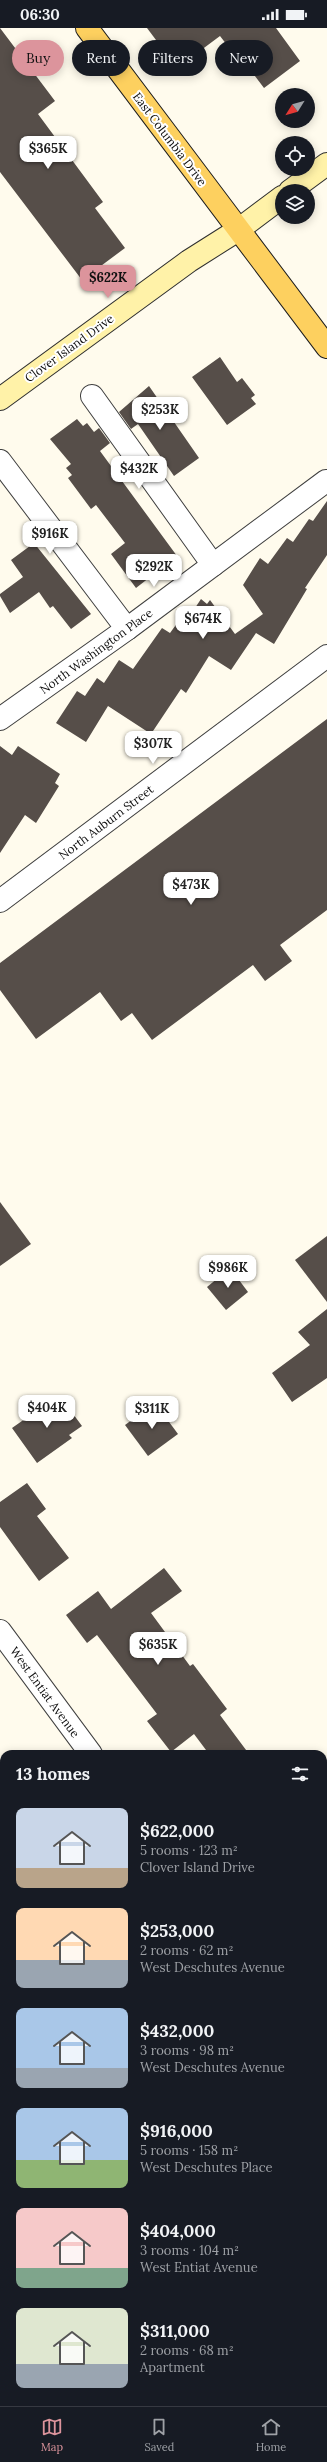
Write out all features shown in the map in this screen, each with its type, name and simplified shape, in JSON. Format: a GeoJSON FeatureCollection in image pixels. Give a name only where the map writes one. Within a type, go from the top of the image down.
{"type":"FeatureCollection","features":[{"type":"Feature","properties":{"kind":"main road","name":"East Columbia Drive"},"geometry":{"type":"LineString","coordinates":[[91,29],[238,230],[327,347]]}},
{"type":"Feature","properties":{"kind":"street"},"geometry":{"type":"LineString","coordinates":[[300,184],[327,164]]}},
{"type":"Feature","properties":{"kind":"street","name":"Clover Island Drive"},"geometry":{"type":"LineString","coordinates":[[0,399],[189,260],[238,230],[275,202]]}},
{"type":"Feature","properties":{"kind":"street"},"geometry":{"type":"LineString","coordinates":[[92,396],[213,565]]}},
{"type":"Feature","properties":{"kind":"street"},"geometry":{"type":"LineString","coordinates":[[0,461],[126,629]]}},
{"type":"Feature","properties":{"kind":"street","name":"North Washington Place"},"geometry":{"type":"LineString","coordinates":[[0,719],[126,629],[326,481]]}},
{"type":"Feature","properties":{"kind":"street","name":"North Auburn Street"},"geometry":{"type":"LineString","coordinates":[[0,901],[327,656]]}},
{"type":"Feature","properties":{"kind":"street","name":"West Entiat Avenue"},"geometry":{"type":"LineString","coordinates":[[0,1630],[87,1750]]}},
{"type":"Feature","properties":{"kind":"building"},"geometry":{"type":"Polygon","coordinates":[[[0,28],[12,44],[12,76],[36,76],[55,101],[38,114],[103,202],[95,208],[125,248],[82,280],[0,172],[0,28]]]}},
{"type":"Feature","properties":{"kind":"building"},"geometry":{"type":"Polygon","coordinates":[[[147,28],[276,28],[300,61],[264,88],[255,76],[273,76],[273,40],[223,40],[220,36],[207,46],[207,40],[156,40],[147,28]]]}},
{"type":"Feature","properties":{"kind":"building"},"geometry":{"type":"Polygon","coordinates":[[[220,357],[237,382],[242,378],[255,395],[251,398],[256,404],[227,425],[192,377],[220,357]]]}},
{"type":"Feature","properties":{"kind":"building"},"geometry":{"type":"Polygon","coordinates":[[[149,386],[199,458],[174,476],[138,424],[131,429],[119,412],[149,386]]]}},
{"type":"Feature","properties":{"kind":"building"},"geometry":{"type":"Polygon","coordinates":[[[77,419],[83,426],[87,423],[94,432],[99,428],[110,443],[100,451],[177,556],[136,588],[111,554],[125,543],[96,505],[91,509],[68,478],[72,475],[66,468],[71,464],[50,439],[77,419]]]}},
{"type":"Feature","properties":{"kind":"building"},"geometry":{"type":"Polygon","coordinates":[[[327,501],[327,555],[305,588],[307,589],[274,644],[256,633],[231,670],[209,656],[186,693],[181,689],[151,734],[108,706],[86,742],[56,723],[77,691],[85,696],[97,678],[104,683],[119,660],[133,669],[162,628],[170,633],[186,611],[191,614],[201,599],[207,604],[210,600],[235,634],[263,614],[243,585],[260,558],[268,564],[287,538],[293,542],[309,519],[313,521],[327,501]]]}},
{"type":"Feature","properties":{"kind":"building"},"geometry":{"type":"Polygon","coordinates":[[[34,543],[91,614],[71,629],[53,606],[50,608],[39,592],[10,613],[0,596],[0,594],[23,577],[11,560],[34,543]]]}},
{"type":"Feature","properties":{"kind":"building"},"geometry":{"type":"Polygon","coordinates":[[[327,719],[327,910],[280,945],[292,961],[265,981],[253,965],[152,1040],[132,1013],[121,1021],[100,992],[36,1039],[0,990],[0,963],[327,719]]]}},
{"type":"Feature","properties":{"kind":"building"},"geometry":{"type":"Polygon","coordinates":[[[0,746],[12,755],[18,746],[60,774],[55,783],[59,786],[36,823],[25,815],[0,853],[0,746]]]}},
{"type":"Feature","properties":{"kind":"building"},"geometry":{"type":"Polygon","coordinates":[[[0,1202],[31,1244],[0,1266],[0,1202]]]}},
{"type":"Feature","properties":{"kind":"building"},"geometry":{"type":"Polygon","coordinates":[[[327,1236],[327,1302],[295,1260],[327,1236]]]}},
{"type":"Feature","properties":{"kind":"building"},"geometry":{"type":"Polygon","coordinates":[[[230,1268],[248,1292],[226,1310],[207,1287],[230,1268]]]}},
{"type":"Feature","properties":{"kind":"building"},"geometry":{"type":"Polygon","coordinates":[[[327,1309],[327,1378],[292,1402],[272,1373],[310,1345],[298,1332],[327,1309]]]}},
{"type":"Feature","properties":{"kind":"building"},"geometry":{"type":"Polygon","coordinates":[[[59,1395],[82,1426],[69,1435],[72,1438],[37,1463],[12,1428],[59,1395]]]}},
{"type":"Feature","properties":{"kind":"building"},"geometry":{"type":"Polygon","coordinates":[[[155,1403],[178,1434],[148,1456],[125,1425],[155,1403]]]}},
{"type":"Feature","properties":{"kind":"building"},"geometry":{"type":"Polygon","coordinates":[[[27,1483],[46,1509],[37,1516],[69,1558],[39,1581],[0,1527],[0,1502],[27,1483]]]}},
{"type":"Feature","properties":{"kind":"building"},"geometry":{"type":"Polygon","coordinates":[[[164,1568],[182,1591],[151,1613],[190,1666],[193,1664],[227,1709],[220,1715],[246,1750],[206,1750],[194,1734],[174,1750],[169,1750],[147,1721],[157,1714],[97,1635],[87,1643],[66,1615],[98,1591],[111,1609],[164,1568]]]}}]}
